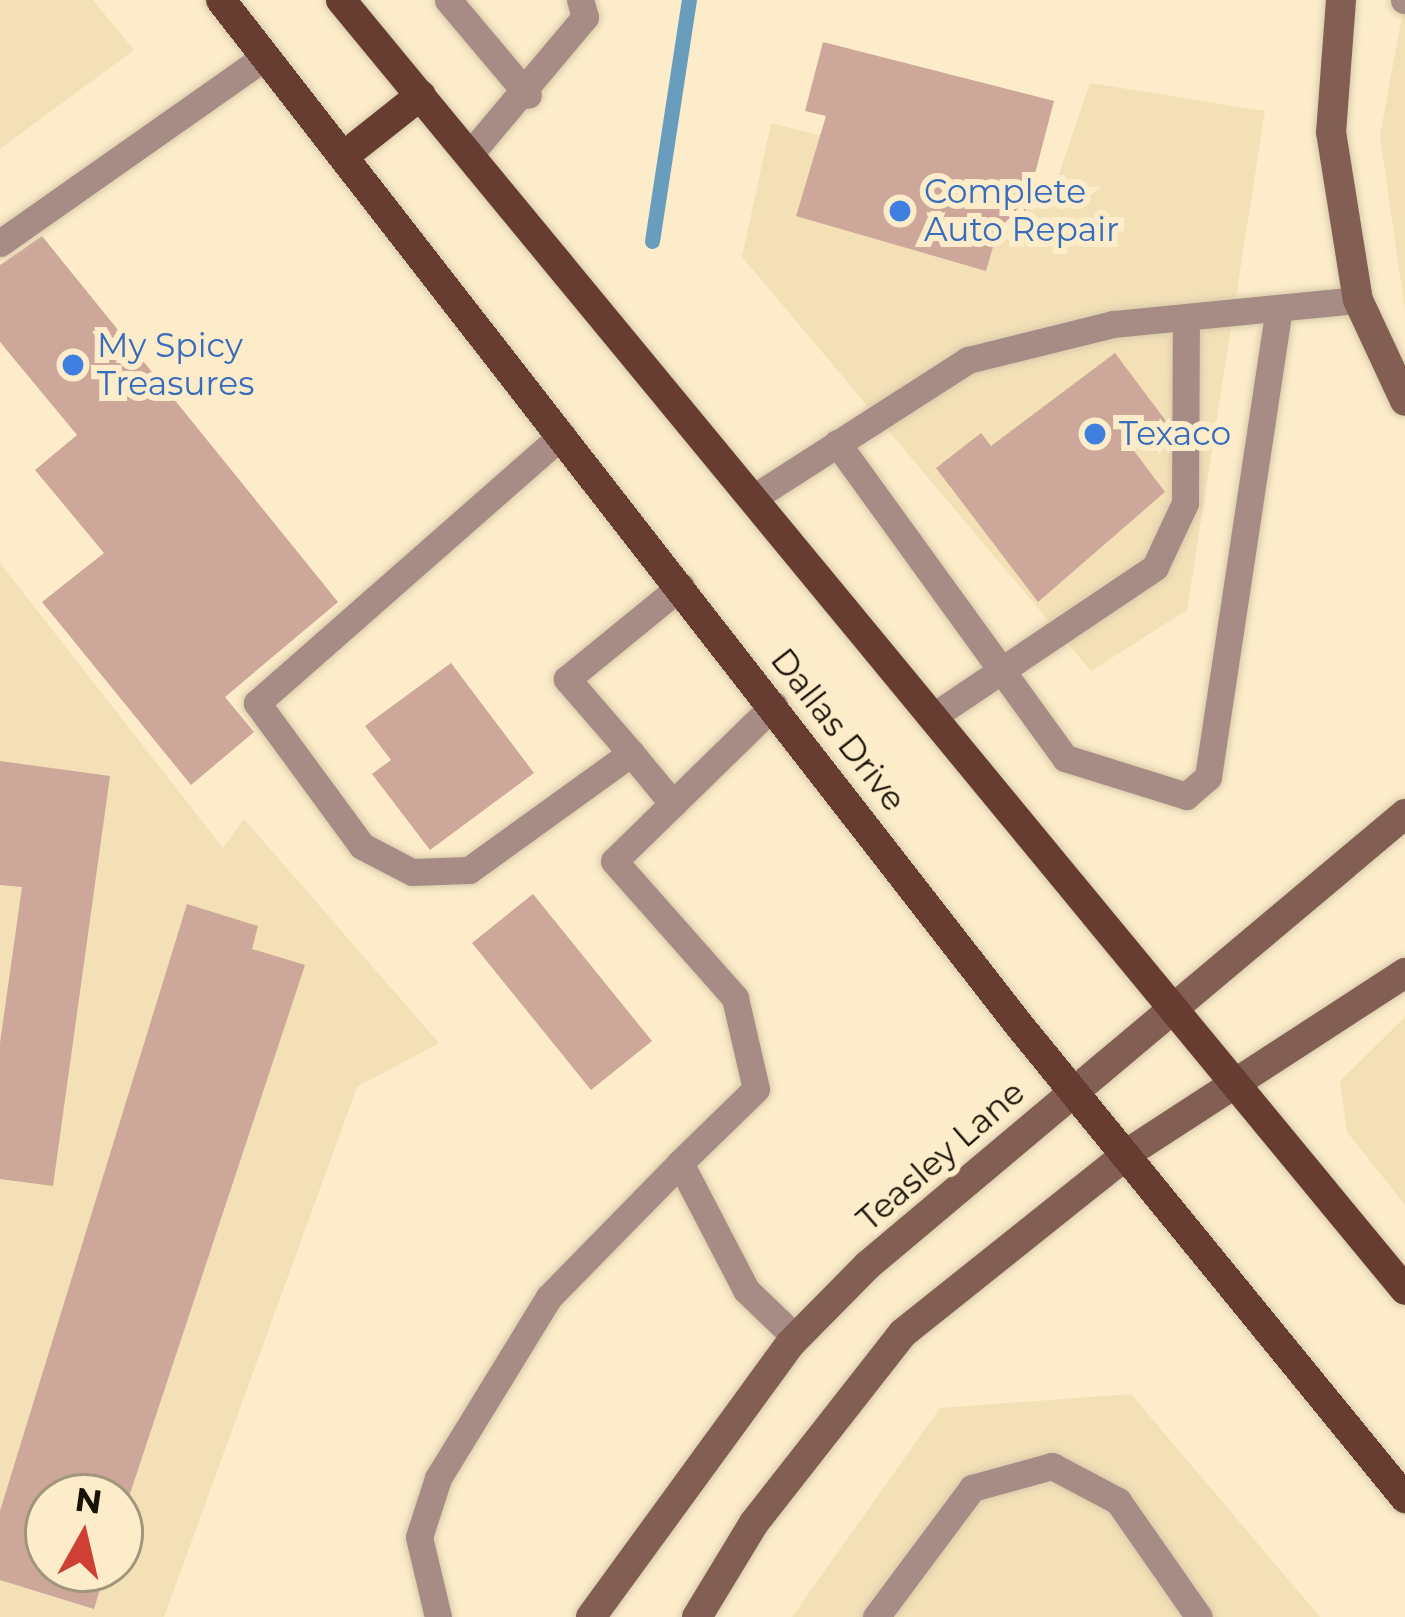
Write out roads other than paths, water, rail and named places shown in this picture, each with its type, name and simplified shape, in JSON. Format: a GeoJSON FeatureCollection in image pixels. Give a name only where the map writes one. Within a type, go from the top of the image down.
{"type":"FeatureCollection","features":[{"type":"Feature","properties":{"kind":"main road","name":"Dallas Drive"},"geometry":{"type":"LineString","coordinates":[[221,0],[1405,1498]]}},
{"type":"Feature","properties":{"kind":"main road"},"geometry":{"type":"LineString","coordinates":[[341,0],[756,496],[1167,1008],[1405,1290]]}},
{"type":"Feature","properties":{"kind":"main road"},"geometry":{"type":"LineString","coordinates":[[1341,0],[1331,132],[1358,300],[1405,401]]}},
{"type":"Feature","properties":{"kind":"main road"},"geometry":{"type":"LineString","coordinates":[[344,157],[421,95]]}},
{"type":"Feature","properties":{"kind":"main road","name":"Teasley Lane"},"geometry":{"type":"LineString","coordinates":[[591,1617],[796,1338],[1076,1086],[1405,814]]}},
{"type":"Feature","properties":{"kind":"main road"},"geometry":{"type":"LineString","coordinates":[[698,1617],[754,1523],[903,1333],[1131,1151],[1237,1088],[1405,973]]}},
{"type":"Feature","properties":{"kind":"lane"},"geometry":{"type":"LineString","coordinates":[[448,0],[527,95]]}},
{"type":"Feature","properties":{"kind":"lane"},"geometry":{"type":"LineString","coordinates":[[470,154],[527,95],[585,17],[580,0]]}},
{"type":"Feature","properties":{"kind":"lane"},"geometry":{"type":"LineString","coordinates":[[0,243],[266,56]]}},
{"type":"Feature","properties":{"kind":"lane"},"geometry":{"type":"LineString","coordinates":[[756,496],[968,359],[1186,318],[1358,300]]}},
{"type":"Feature","properties":{"kind":"lane"},"geometry":{"type":"LineString","coordinates":[[837,443],[1065,758],[1186,796],[1208,777],[1279,310]]}},
{"type":"Feature","properties":{"kind":"lane"},"geometry":{"type":"LineString","coordinates":[[934,715],[997,664],[1155,567],[1185,503],[1186,318]]}},
{"type":"Feature","properties":{"kind":"lane"},"geometry":{"type":"LineString","coordinates":[[562,435],[257,703],[362,846],[412,872],[469,870],[518,845],[631,753]]}},
{"type":"Feature","properties":{"kind":"lane"},"geometry":{"type":"LineString","coordinates":[[674,804],[567,679],[681,586]]}},
{"type":"Feature","properties":{"kind":"lane"},"geometry":{"type":"LineString","coordinates":[[438,1617],[419,1537],[438,1478],[549,1298],[756,1089],[735,998],[614,861],[774,705]]}},
{"type":"Feature","properties":{"kind":"lane"},"geometry":{"type":"LineString","coordinates":[[680,1163],[746,1290],[796,1338]]}},
{"type":"Feature","properties":{"kind":"lane"},"geometry":{"type":"LineString","coordinates":[[875,1617],[972,1488],[1052,1466],[1118,1501],[1199,1617]]}},
{"type":"Feature","properties":{"kind":"waterway"},"geometry":{"type":"LineString","coordinates":[[652,241],[689,0]]}},
{"type":"Feature","properties":{"kind":"place","name":"Complete Auto Repair"},"geometry":{"type":"Point","coordinates":[900,211]}},
{"type":"Feature","properties":{"kind":"place","name":"My Spicy Treasures"},"geometry":{"type":"Point","coordinates":[73,365]}},
{"type":"Feature","properties":{"kind":"place","name":"Texaco"},"geometry":{"type":"Point","coordinates":[1095,434]}}]}
